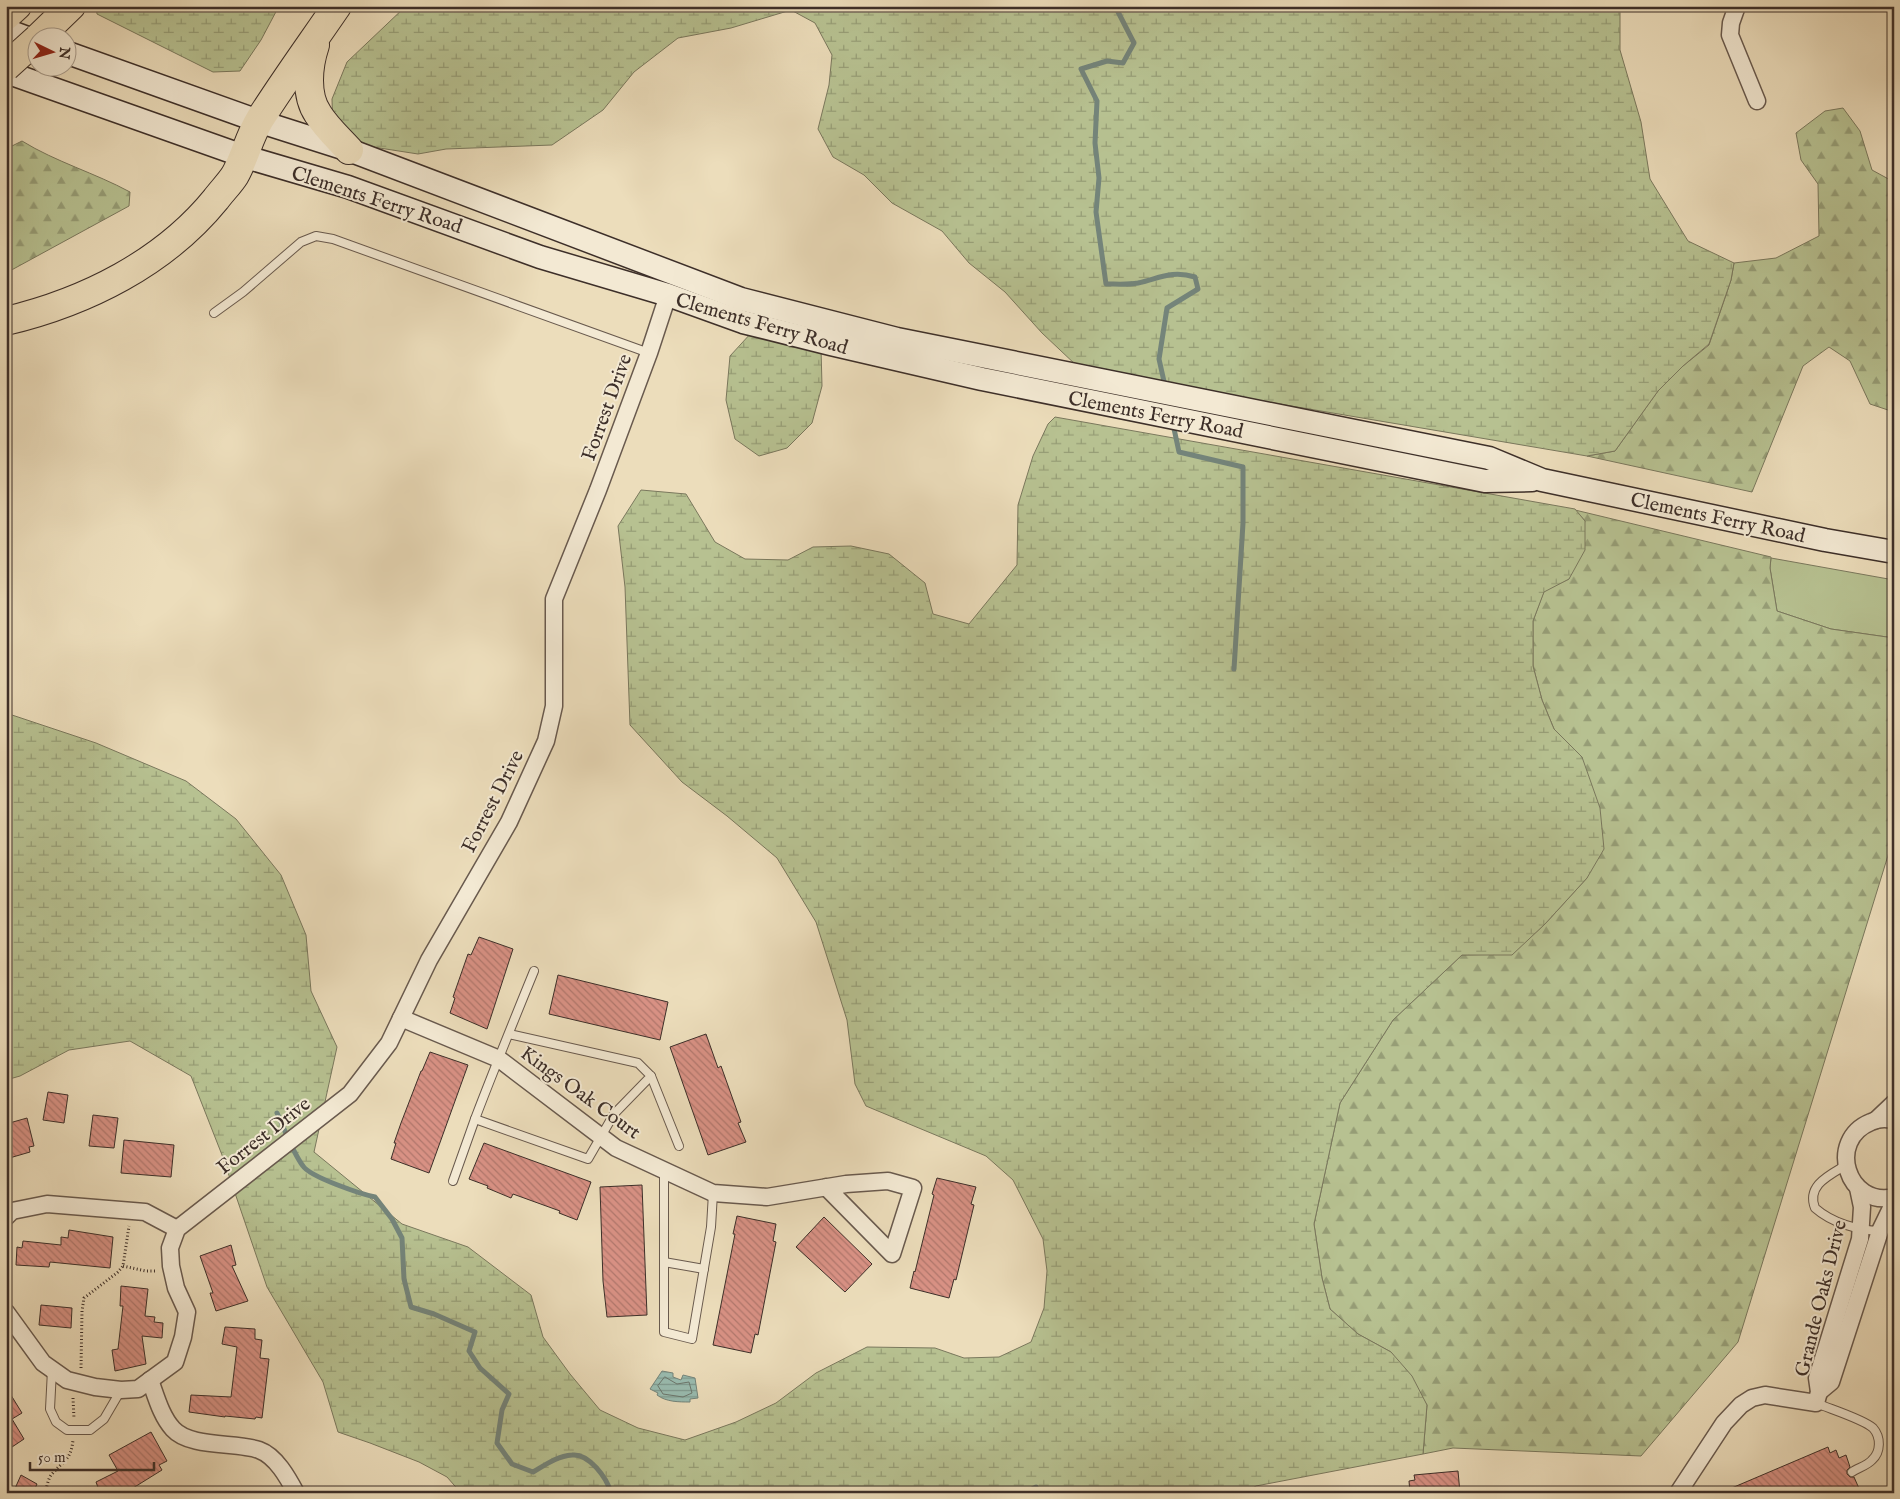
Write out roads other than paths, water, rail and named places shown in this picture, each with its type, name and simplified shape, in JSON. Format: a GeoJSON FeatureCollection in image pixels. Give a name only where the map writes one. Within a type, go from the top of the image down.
{"type":"FeatureCollection","features":[{"type":"Feature","properties":{"kind":"highway"},"geometry":{"type":"LineString","coordinates":[[6,16],[17,6]]}},
{"type":"Feature","properties":{"kind":"highway"},"geometry":{"type":"LineString","coordinates":[[49,28],[71,6]]}},
{"type":"Feature","properties":{"kind":"highway"},"geometry":{"type":"LineString","coordinates":[[6,321],[32,315],[80,298],[153,258],[182,236],[234,176],[258,121],[337,6]]}},
{"type":"Feature","properties":{"kind":"highway"},"geometry":{"type":"LineString","coordinates":[[319,32],[310,65],[311,99],[317,113],[348,150]]}},
{"type":"Feature","properties":{"kind":"highway"},"geometry":{"type":"LineString","coordinates":[[6,68],[28,48]]}},
{"type":"Feature","properties":{"kind":"main road"},"geometry":{"type":"LineString","coordinates":[[6,30],[28,36]]}},
{"type":"Feature","properties":{"kind":"main road","name":"Clements Ferry Road"},"geometry":{"type":"LineString","coordinates":[[78,57],[258,121],[348,150],[741,299],[1132,398],[1198,411],[1485,481],[1542,480],[1825,540],[1894,552]]}},
{"type":"Feature","properties":{"kind":"main road","name":"Clements Ferry Road"},"geometry":{"type":"LineString","coordinates":[[6,72],[243,156],[348,187],[540,257],[668,295],[743,322],[982,379],[1132,398]]}},
{"type":"Feature","properties":{"kind":"street"},"geometry":{"type":"LineString","coordinates":[[1737,6],[1731,23],[1730,35],[1757,101]]}},
{"type":"Feature","properties":{"kind":"street","name":"Forrest Drive"},"geometry":{"type":"LineString","coordinates":[[177,1230],[350,1094],[389,1043],[429,960],[509,822],[546,741],[554,706],[554,599],[598,490],[649,353],[668,295]]}},
{"type":"Feature","properties":{"kind":"street","name":"Kings Oak Court"},"geometry":{"type":"LineString","coordinates":[[401,1018],[499,1059],[616,1148],[713,1193],[767,1197],[846,1184],[888,1182],[913,1188],[892,1254],[826,1188]]}},
{"type":"Feature","properties":{"kind":"street"},"geometry":{"type":"LineString","coordinates":[[1846,1165],[1845,1158],[1848,1145],[1854,1134],[1864,1125],[1876,1120],[1894,1103]]}},
{"type":"Feature","properties":{"kind":"street"},"geometry":{"type":"LineString","coordinates":[[1876,1120],[1894,1120]]}},
{"type":"Feature","properties":{"kind":"street","name":"Grande Oaks Drive"},"geometry":{"type":"LineString","coordinates":[[1817,1397],[1818,1378],[1861,1230],[1862,1207],[1858,1188],[1850,1177],[1846,1165]]}},
{"type":"Feature","properties":{"kind":"street"},"geometry":{"type":"LineString","coordinates":[[1858,1188],[1875,1197],[1894,1197]]}},
{"type":"Feature","properties":{"kind":"street","name":"Grande Oaks Drive"},"geometry":{"type":"LineString","coordinates":[[1817,1397],[1831,1382],[1880,1231],[1894,1202]]}},
{"type":"Feature","properties":{"kind":"street"},"geometry":{"type":"LineString","coordinates":[[6,1217],[12,1211],[46,1204],[145,1212],[177,1230],[170,1248],[171,1266],[176,1288],[187,1312],[183,1337],[175,1362],[138,1389],[121,1390],[78,1384],[67,1380],[52,1370],[43,1362],[6,1312]]}},
{"type":"Feature","properties":{"kind":"street"},"geometry":{"type":"LineString","coordinates":[[150,1380],[161,1409],[174,1430],[194,1440],[260,1450],[275,1462],[296,1493]]}},
{"type":"Feature","properties":{"kind":"street"},"geometry":{"type":"LineString","coordinates":[[1678,1493],[1724,1423],[1741,1405],[1752,1398],[1766,1395],[1817,1397]]}},
{"type":"Feature","properties":{"kind":"lane"},"geometry":{"type":"LineString","coordinates":[[214,313],[243,292],[301,242],[316,236],[342,242],[649,353]]}},
{"type":"Feature","properties":{"kind":"lane"},"geometry":{"type":"LineString","coordinates":[[453,1181],[475,1119],[534,971]]}},
{"type":"Feature","properties":{"kind":"lane"},"geometry":{"type":"LineString","coordinates":[[509,1034],[638,1063],[651,1076],[679,1146]]}},
{"type":"Feature","properties":{"kind":"lane"},"geometry":{"type":"LineString","coordinates":[[475,1119],[588,1159],[614,1114],[651,1076]]}},
{"type":"Feature","properties":{"kind":"lane"},"geometry":{"type":"LineString","coordinates":[[1846,1165],[1827,1176],[1818,1184],[1812,1194],[1812,1202],[1815,1208],[1822,1215],[1861,1230],[1880,1231]]}},
{"type":"Feature","properties":{"kind":"lane"},"geometry":{"type":"LineString","coordinates":[[664,1170],[664,1332],[692,1339],[711,1227],[713,1193]]}},
{"type":"Feature","properties":{"kind":"lane"},"geometry":{"type":"LineString","coordinates":[[664,1262],[704,1269]]}},
{"type":"Feature","properties":{"kind":"lane"},"geometry":{"type":"LineString","coordinates":[[52,1370],[50,1409],[56,1422],[68,1430],[90,1430],[104,1419],[121,1390]]}},
{"type":"Feature","properties":{"kind":"lane"},"geometry":{"type":"LineString","coordinates":[[1817,1397],[1873,1428],[1879,1437],[1879,1449],[1872,1460],[1852,1472]]}},
{"type":"Feature","properties":{"kind":"water"},"geometry":{"type":"Polygon","coordinates":[[[662,1371],[673,1373],[673,1377],[681,1380],[683,1375],[695,1378],[698,1398],[690,1399],[690,1402],[677,1402],[657,1395],[658,1393],[650,1389],[662,1371]]]}},
{"type":"Feature","properties":{"kind":"waterway"},"geometry":{"type":"LineString","coordinates":[[1115,6],[1134,43],[1123,63],[1107,61],[1081,69],[1097,101],[1095,143],[1099,178],[1096,212],[1106,284],[1134,284],[1179,274],[1195,277],[1198,289],[1167,308],[1159,359],[1165,386]]}},
{"type":"Feature","properties":{"kind":"waterway"},"geometry":{"type":"LineString","coordinates":[[1173,424],[1179,452],[1243,467],[1243,523],[1234,669]]}},
{"type":"Feature","properties":{"kind":"waterway"},"geometry":{"type":"LineString","coordinates":[[277,1113],[295,1154],[303,1166],[315,1175],[336,1185],[375,1197],[392,1219],[402,1238],[404,1279],[411,1307],[434,1314],[475,1332],[469,1351],[480,1368],[509,1394],[502,1410],[497,1443],[512,1464],[533,1472],[561,1457],[578,1455],[591,1462],[606,1480],[611,1493]]}},
{"type":"Feature","properties":{"kind":"waterway"},"geometry":{"type":"LineString","coordinates":[[1024,1493],[1036,1487]]}}]}
